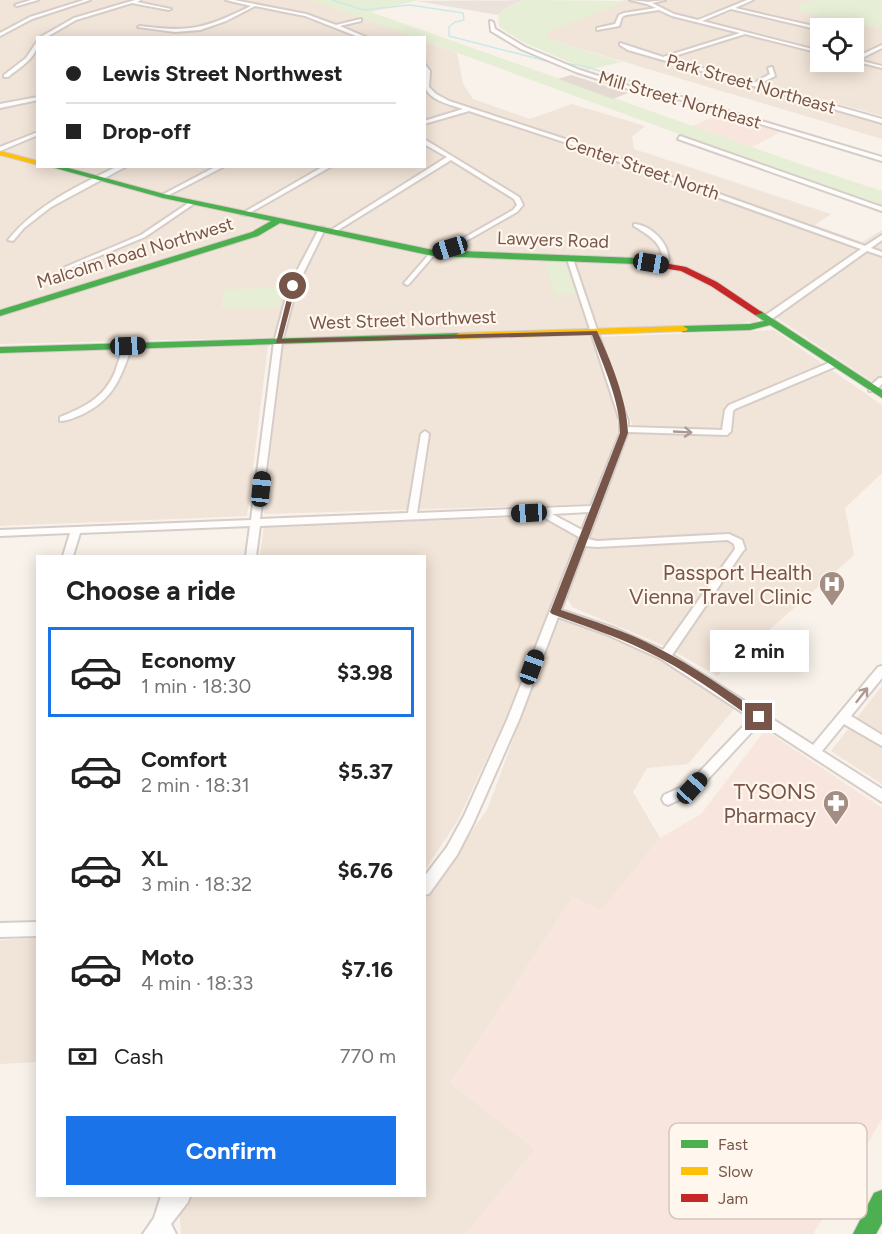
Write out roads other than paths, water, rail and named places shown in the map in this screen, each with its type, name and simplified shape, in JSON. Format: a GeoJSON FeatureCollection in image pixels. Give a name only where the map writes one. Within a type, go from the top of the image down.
{"type":"FeatureCollection","features":[{"type":"Feature","properties":{"kind":"main road"},"geometry":{"type":"LineString","coordinates":[[0,151],[36,162]]}},
{"type":"Feature","properties":{"kind":"main road","name":"Lawyers Road"},"geometry":{"type":"LineString","coordinates":[[58,168],[192,203],[433,253],[665,265],[702,277],[834,364],[879,388]]}},
{"type":"Feature","properties":{"kind":"main road","name":"Malcolm Road Northwest"},"geometry":{"type":"LineString","coordinates":[[0,313],[255,234],[278,221]]}},
{"type":"Feature","properties":{"kind":"main road","name":"West Street Northwest"},"geometry":{"type":"LineString","coordinates":[[0,350],[750,327],[768,320]]}},
{"type":"Feature","properties":{"kind":"main road"},"geometry":{"type":"LineString","coordinates":[[864,1234],[882,1201]]}},
{"type":"Feature","properties":{"kind":"street"},"geometry":{"type":"LineString","coordinates":[[17,5],[36,0]]}},
{"type":"Feature","properties":{"kind":"street"},"geometry":{"type":"LineString","coordinates":[[0,30],[42,12],[80,0]]}},
{"type":"Feature","properties":{"kind":"street"},"geometry":{"type":"LineString","coordinates":[[0,36],[17,24],[42,12],[88,0]]}},
{"type":"Feature","properties":{"kind":"street"},"geometry":{"type":"LineString","coordinates":[[43,36],[52,29],[75,19],[139,0]]}},
{"type":"Feature","properties":{"kind":"street"},"geometry":{"type":"LineString","coordinates":[[228,0],[322,20],[361,36]]}},
{"type":"Feature","properties":{"kind":"street"},"geometry":{"type":"LineString","coordinates":[[632,0],[648,3],[659,9],[699,21],[810,49]]}},
{"type":"Feature","properties":{"kind":"street"},"geometry":{"type":"LineString","coordinates":[[648,3],[663,0]]}},
{"type":"Feature","properties":{"kind":"street"},"geometry":{"type":"LineString","coordinates":[[699,21],[751,0]]}},
{"type":"Feature","properties":{"kind":"street"},"geometry":{"type":"LineString","coordinates":[[132,2],[169,9]]}},
{"type":"Feature","properties":{"kind":"street"},"geometry":{"type":"LineString","coordinates":[[140,27],[174,32],[201,29],[225,21],[255,4]]}},
{"type":"Feature","properties":{"kind":"street"},"geometry":{"type":"LineString","coordinates":[[730,8],[810,27]]}},
{"type":"Feature","properties":{"kind":"street"},"geometry":{"type":"LineString","coordinates":[[599,29],[617,25],[620,16],[625,14],[659,9]]}},
{"type":"Feature","properties":{"kind":"street"},"geometry":{"type":"LineString","coordinates":[[42,12],[55,15]]}},
{"type":"Feature","properties":{"kind":"street"},"geometry":{"type":"LineString","coordinates":[[65,17],[75,19]]}},
{"type":"Feature","properties":{"kind":"street"},"geometry":{"type":"LineString","coordinates":[[335,26],[360,20]]}},
{"type":"Feature","properties":{"kind":"street","name":"Mill Street Northeast"},"geometry":{"type":"LineString","coordinates":[[491,22],[493,30],[523,48],[578,70],[637,90],[679,98],[882,159]]}},
{"type":"Feature","properties":{"kind":"street"},"geometry":{"type":"LineString","coordinates":[[664,58],[745,33]]}},
{"type":"Feature","properties":{"kind":"street","name":"Park Street Northeast"},"geometry":{"type":"LineString","coordinates":[[622,44],[882,121]]}},
{"type":"Feature","properties":{"kind":"street"},"geometry":{"type":"LineString","coordinates":[[6,76],[24,63],[36,45]]}},
{"type":"Feature","properties":{"kind":"street"},"geometry":{"type":"LineString","coordinates":[[864,55],[882,46]]}},
{"type":"Feature","properties":{"kind":"street"},"geometry":{"type":"LineString","coordinates":[[864,62],[882,67]]}},
{"type":"Feature","properties":{"kind":"street","name":"Center Street North"},"geometry":{"type":"LineString","coordinates":[[426,68],[428,71],[426,84],[430,91],[447,102],[882,254]]}},
{"type":"Feature","properties":{"kind":"street"},"geometry":{"type":"LineString","coordinates":[[756,84],[773,75],[770,68]]}},
{"type":"Feature","properties":{"kind":"street"},"geometry":{"type":"LineString","coordinates":[[0,106],[36,98]]}},
{"type":"Feature","properties":{"kind":"street"},"geometry":{"type":"LineString","coordinates":[[426,122],[469,109]]}},
{"type":"Feature","properties":{"kind":"street"},"geometry":{"type":"LineString","coordinates":[[0,151],[36,134]]}},
{"type":"Feature","properties":{"kind":"street"},"geometry":{"type":"LineString","coordinates":[[680,138],[882,208]]}},
{"type":"Feature","properties":{"kind":"street"},"geometry":{"type":"LineString","coordinates":[[407,283],[433,253],[450,248],[515,211],[520,205],[518,198],[426,142]]}},
{"type":"Feature","properties":{"kind":"street"},"geometry":{"type":"LineString","coordinates":[[252,555],[278,342],[293,286],[328,230],[451,157]]}},
{"type":"Feature","properties":{"kind":"street"},"geometry":{"type":"LineString","coordinates":[[11,240],[44,208],[120,168]]}},
{"type":"Feature","properties":{"kind":"street"},"geometry":{"type":"LineString","coordinates":[[163,196],[218,168]]}},
{"type":"Feature","properties":{"kind":"street"},"geometry":{"type":"LineString","coordinates":[[244,214],[325,168]]}},
{"type":"Feature","properties":{"kind":"street"},"geometry":{"type":"LineString","coordinates":[[66,268],[143,236],[192,203]]}},
{"type":"Feature","properties":{"kind":"street"},"geometry":{"type":"LineString","coordinates":[[636,225],[663,245],[668,254],[665,265]]}},
{"type":"Feature","properties":{"kind":"street"},"geometry":{"type":"LineString","coordinates":[[768,320],[882,237]]}},
{"type":"Feature","properties":{"kind":"street"},"geometry":{"type":"LineString","coordinates":[[426,886],[452,851],[469,820],[555,612],[620,445],[624,429],[614,387],[570,259]]}},
{"type":"Feature","properties":{"kind":"street"},"geometry":{"type":"LineString","coordinates":[[63,419],[90,408],[106,397],[116,383],[128,346]]}},
{"type":"Feature","properties":{"kind":"street"},"geometry":{"type":"LineString","coordinates":[[624,429],[724,433],[727,431],[729,411],[732,407],[834,364]]}},
{"type":"Feature","properties":{"kind":"street"},"geometry":{"type":"LineString","coordinates":[[412,515],[425,434]]}},
{"type":"Feature","properties":{"kind":"street"},"geometry":{"type":"LineString","coordinates":[[0,533],[595,509]]}},
{"type":"Feature","properties":{"kind":"street"},"geometry":{"type":"LineString","coordinates":[[541,512],[583,539],[597,544],[729,537],[739,542],[740,549],[665,656]]}},
{"type":"Feature","properties":{"kind":"street"},"geometry":{"type":"LineString","coordinates":[[68,555],[76,531]]}},
{"type":"Feature","properties":{"kind":"street"},"geometry":{"type":"LineString","coordinates":[[555,612],[610,631],[665,656],[882,796]]}},
{"type":"Feature","properties":{"kind":"street"},"geometry":{"type":"LineString","coordinates":[[814,752],[882,670]]}},
{"type":"Feature","properties":{"kind":"street"},"geometry":{"type":"LineString","coordinates":[[668,799],[692,788],[759,717]]}},
{"type":"Feature","properties":{"kind":"street"},"geometry":{"type":"LineString","coordinates":[[844,718],[882,741]]}},
{"type":"Feature","properties":{"kind":"street"},"geometry":{"type":"LineString","coordinates":[[0,930],[36,929]]}},
{"type":"Feature","properties":{"kind":"street"},"geometry":{"type":"LineString","coordinates":[[160,1230],[169,1197]]}},
{"type":"Feature","properties":{"kind":"street"},"geometry":{"type":"LineString","coordinates":[[160,1230],[181,1197]]}},
{"type":"Feature","properties":{"kind":"waterway"},"geometry":{"type":"LineString","coordinates":[[332,0],[364,10],[410,5],[463,13],[464,20],[455,22],[449,27],[449,36],[562,65]]}},
{"type":"Feature","properties":{"kind":"waterway"},"geometry":{"type":"LineString","coordinates":[[569,64],[584,66],[685,98]]}},
{"type":"Feature","properties":{"kind":"place","name":"Passport Health Vienna Travel Clinic"},"geometry":{"type":"Point","coordinates":[832,607]}},
{"type":"Feature","properties":{"kind":"place","name":"TYSONS Pharmacy"},"geometry":{"type":"Point","coordinates":[836,826]}}]}
